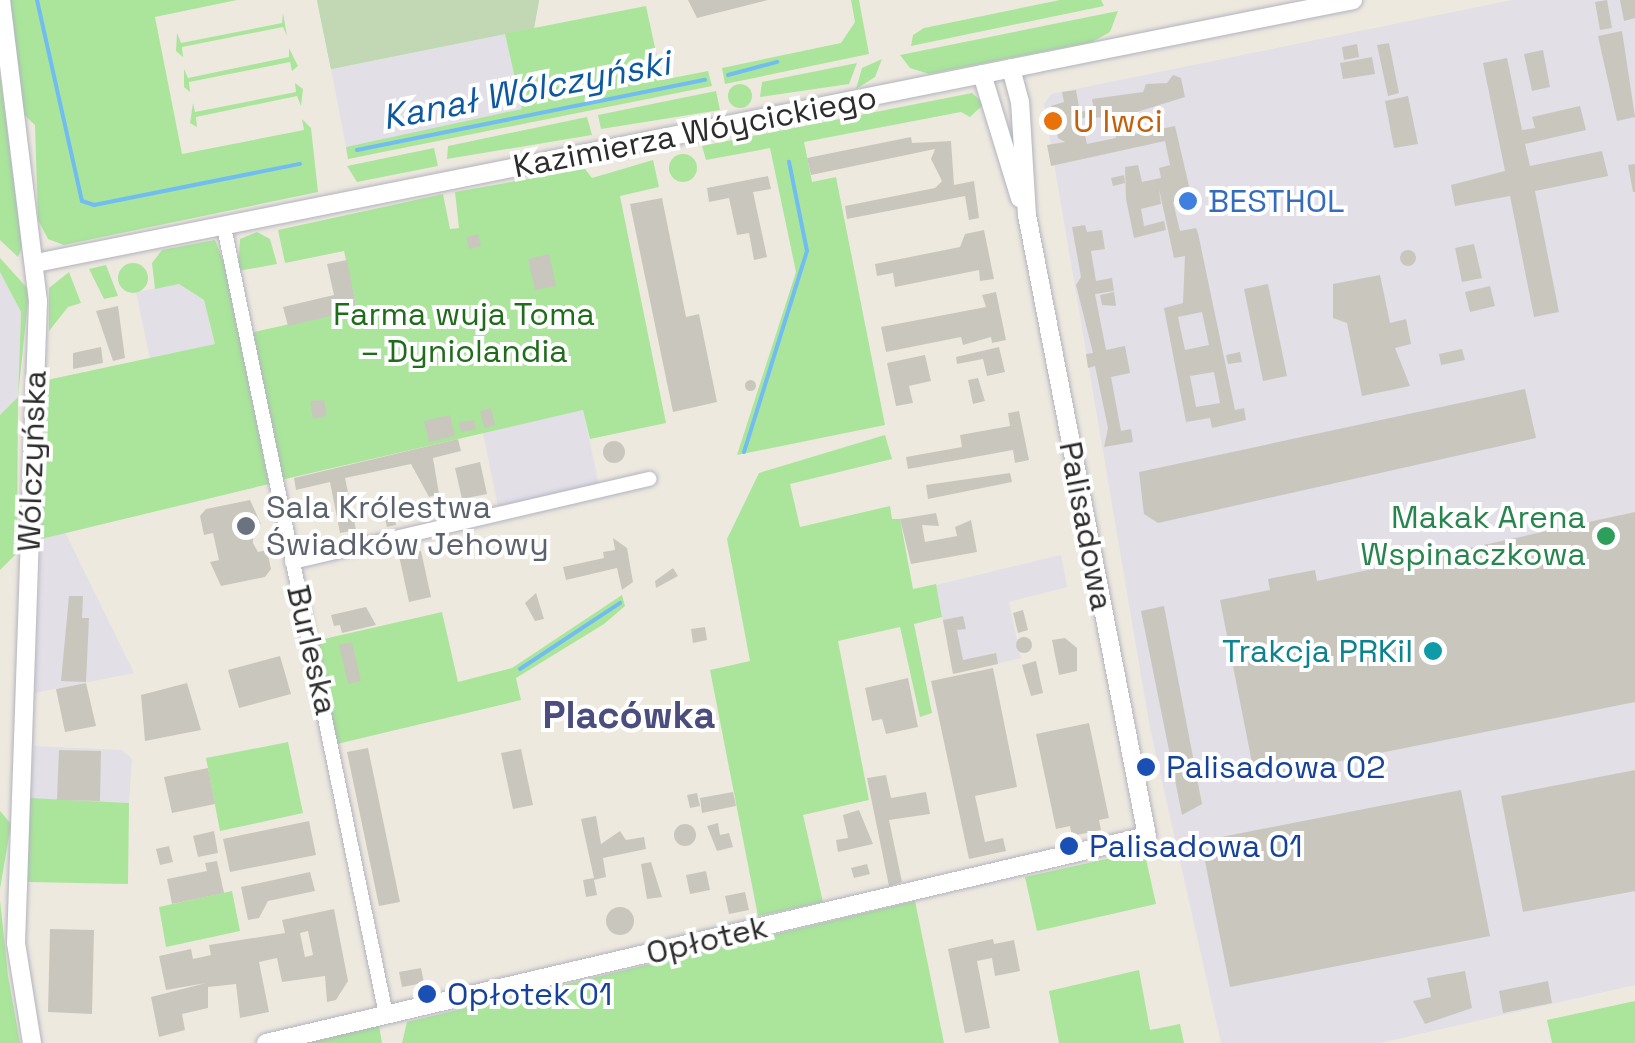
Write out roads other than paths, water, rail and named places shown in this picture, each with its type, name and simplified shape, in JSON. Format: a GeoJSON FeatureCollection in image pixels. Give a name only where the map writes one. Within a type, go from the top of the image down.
{"type":"FeatureCollection","features":[{"type":"Feature","properties":{"kind":"street","name":"Wólczyńska"},"geometry":{"type":"LineString","coordinates":[[2,0],[36,263],[16,943],[32,1043]]}},
{"type":"Feature","properties":{"kind":"street","name":"Kazimierza Wóycickiego"},"geometry":{"type":"LineString","coordinates":[[36,263],[1353,0]]}},
{"type":"Feature","properties":{"kind":"street","name":"Palisadowa"},"geometry":{"type":"LineString","coordinates":[[1011,68],[1020,102],[1027,215]]}},
{"type":"Feature","properties":{"kind":"street","name":"Palisadowa"},"geometry":{"type":"LineString","coordinates":[[982,74],[1027,215],[1146,836]]}},
{"type":"Feature","properties":{"kind":"street","name":"Burleska"},"geometry":{"type":"LineString","coordinates":[[224,226],[386,1014]]}},
{"type":"Feature","properties":{"kind":"street"},"geometry":{"type":"LineString","coordinates":[[292,562],[650,478]]}},
{"type":"Feature","properties":{"kind":"street","name":"Opłotek"},"geometry":{"type":"LineString","coordinates":[[266,1043],[1146,836]]}},
{"type":"Feature","properties":{"kind":"waterway","name":"Kanał Wólczyński"},"geometry":{"type":"LineString","coordinates":[[37,0],[82,201],[94,205],[300,164]]}},
{"type":"Feature","properties":{"kind":"waterway","name":"Kanał Wólczyński"},"geometry":{"type":"LineString","coordinates":[[728,75],[777,62]]}},
{"type":"Feature","properties":{"kind":"waterway","name":"Kanał Wólczyński"},"geometry":{"type":"LineString","coordinates":[[357,150],[705,80]]}},
{"type":"Feature","properties":{"kind":"waterway"},"geometry":{"type":"LineString","coordinates":[[744,452],[807,251],[789,162]]}},
{"type":"Feature","properties":{"kind":"waterway"},"geometry":{"type":"LineString","coordinates":[[520,669],[620,603]]}},
{"type":"Feature","properties":{"kind":"place","name":"U Iwci"},"geometry":{"type":"Point","coordinates":[1053,121]}},
{"type":"Feature","properties":{"kind":"place","name":"BESTHOL"},"geometry":{"type":"Point","coordinates":[1188,201]}},
{"type":"Feature","properties":{"kind":"place","name":"Sala Królestwa Świadków Jehowy"},"geometry":{"type":"Point","coordinates":[246,526]}},
{"type":"Feature","properties":{"kind":"place","name":"Makak Arena Wspinaczkowa"},"geometry":{"type":"Point","coordinates":[1606,536]}},
{"type":"Feature","properties":{"kind":"place","name":"Trakcja PRKiI"},"geometry":{"type":"Point","coordinates":[1433,651]}},
{"type":"Feature","properties":{"kind":"place","name":"Palisadowa 02"},"geometry":{"type":"Point","coordinates":[1146,767]}},
{"type":"Feature","properties":{"kind":"place","name":"Palisadowa 01"},"geometry":{"type":"Point","coordinates":[1069,846]}},
{"type":"Feature","properties":{"kind":"place","name":"Opłotek 01"},"geometry":{"type":"Point","coordinates":[427,994]}},
{"type":"Feature","properties":{"kind":"district","name":"Placówka"},"geometry":{"type":"Point","coordinates":[629,716]}},
{"type":"Feature","properties":{"kind":"park label","name":"Farma wuja Toma – Dyniolandia"},"geometry":{"type":"Point","coordinates":[464,334]}}]}
